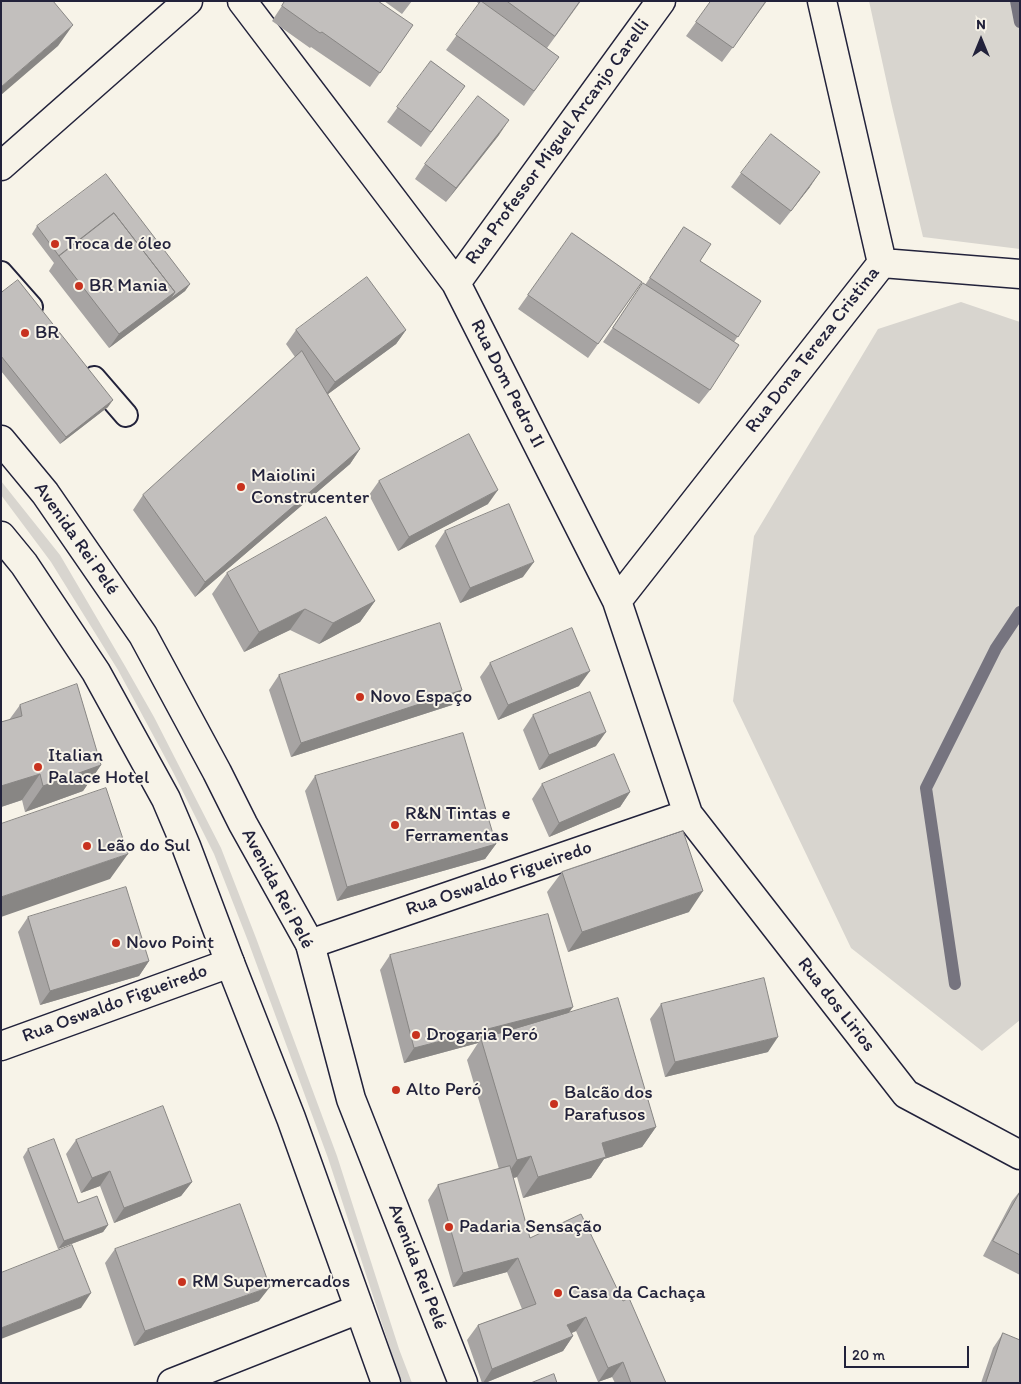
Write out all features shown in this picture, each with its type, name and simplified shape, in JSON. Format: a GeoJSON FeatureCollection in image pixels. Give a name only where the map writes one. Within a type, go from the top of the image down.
{"type":"FeatureCollection","features":[{"type":"Feature","properties":{"kind":"street"},"geometry":{"type":"LineString","coordinates":[[1,166],[188,1]]}},
{"type":"Feature","properties":{"kind":"street","name":"Rua Dom Pedro II"},"geometry":{"type":"LineString","coordinates":[[242,1],[456,283],[617,601],[688,814]]}},
{"type":"Feature","properties":{"kind":"street","name":"Rua Professor Miguel Arcanjo Carelli"},"geometry":{"type":"LineString","coordinates":[[456,283],[660,1]]}},
{"type":"Feature","properties":{"kind":"street","name":"Rua Dona Tereza Cristina"},"geometry":{"type":"LineString","coordinates":[[617,601],[882,263],[822,1]]}},
{"type":"Feature","properties":{"kind":"street"},"geometry":{"type":"LineString","coordinates":[[882,263],[1020,274]]}},
{"type":"Feature","properties":{"kind":"street","name":"Avenida Rei Pelé"},"geometry":{"type":"LineString","coordinates":[[1,440],[45,493],[143,635],[243,824],[310,944],[351,1099],[463,1383]]}},
{"type":"Feature","properties":{"kind":"street"},"geometry":{"type":"LineString","coordinates":[[1,536],[24,564],[96,672],[166,799],[292,1118],[386,1383]]}},
{"type":"Feature","properties":{"kind":"street","name":"Rua Oswaldo Figueiredo"},"geometry":{"type":"LineString","coordinates":[[310,944],[688,814]]}},
{"type":"Feature","properties":{"kind":"street","name":"Rua dos Lirios"},"geometry":{"type":"LineString","coordinates":[[688,814],[906,1094],[1020,1155]]}},
{"type":"Feature","properties":{"kind":"street","name":"Rua Oswaldo Figueiredo"},"geometry":{"type":"LineString","coordinates":[[1,1046],[230,963]]}},
{"type":"Feature","properties":{"kind":"street"},"geometry":{"type":"LineString","coordinates":[[172,1383],[359,1309]]}},
{"type":"Feature","properties":{"kind":"lane"},"geometry":{"type":"LineString","coordinates":[[1,273],[47,325]]}},
{"type":"Feature","properties":{"kind":"lane"},"geometry":{"type":"LineString","coordinates":[[80,362],[126,415]]}},
{"type":"Feature","properties":{"kind":"shaded area"},"geometry":{"type":"Polygon","coordinates":[[[869,1],[1020,1],[1020,249],[923,237],[869,1]]]}},
{"type":"Feature","properties":{"kind":"shaded area"},"geometry":{"type":"Polygon","coordinates":[[[961,302],[1020,322],[1020,1020],[982,1051],[851,948],[733,701],[754,536],[878,329],[961,302]]]}},
{"type":"Feature","properties":{"kind":"shaded area"},"geometry":{"type":"Polygon","coordinates":[[[1,481],[60,555],[154,717],[221,848],[337,1156],[399,1349],[412,1383],[402,1383],[328,1158],[214,854],[173,772],[118,670],[51,562],[1,495],[1,481]]]}},
{"type":"Feature","properties":{"kind":"building"},"geometry":{"type":"Polygon","coordinates":[[[1,1],[53,1],[73,25],[1,87],[1,1]]]}},
{"type":"Feature","properties":{"kind":"building"},"geometry":{"type":"Polygon","coordinates":[[[285,1],[378,1],[413,25],[380,73],[282,6],[285,1]]]}},
{"type":"Feature","properties":{"kind":"building"},"geometry":{"type":"Polygon","coordinates":[[[481,1],[559,57],[534,91],[456,35],[481,1]]]}},
{"type":"Feature","properties":{"kind":"building"},"geometry":{"type":"Polygon","coordinates":[[[507,1],[580,1],[555,36],[507,1]]]}},
{"type":"Feature","properties":{"kind":"building"},"geometry":{"type":"Polygon","coordinates":[[[711,1],[766,1],[733,48],[696,22],[711,1]]]}},
{"type":"Feature","properties":{"kind":"building"},"geometry":{"type":"Polygon","coordinates":[[[431,61],[465,86],[431,132],[397,107],[431,61]]]}},
{"type":"Feature","properties":{"kind":"building"},"geometry":{"type":"Polygon","coordinates":[[[478,96],[509,120],[456,188],[425,164],[478,96]]]}},
{"type":"Feature","properties":{"kind":"building"},"geometry":{"type":"Polygon","coordinates":[[[771,134],[820,172],[791,211],[741,173],[771,134]]]}},
{"type":"Feature","properties":{"kind":"building"},"geometry":{"type":"Polygon","coordinates":[[[106,174],[190,284],[170,299],[175,292],[114,213],[59,256],[37,226],[106,174]]]}},
{"type":"Feature","properties":{"kind":"building"},"geometry":{"type":"Polygon","coordinates":[[[114,213],[175,292],[119,334],[59,256],[114,213]]]}},
{"type":"Feature","properties":{"kind":"building"},"geometry":{"type":"Polygon","coordinates":[[[684,227],[711,244],[700,261],[761,301],[738,337],[650,278],[684,227]]]}},
{"type":"Feature","properties":{"kind":"building"},"geometry":{"type":"Polygon","coordinates":[[[572,233],[642,282],[598,344],[528,295],[572,233]]]}},
{"type":"Feature","properties":{"kind":"building"},"geometry":{"type":"Polygon","coordinates":[[[367,277],[406,330],[335,382],[296,330],[367,277]]]}},
{"type":"Feature","properties":{"kind":"building","name":"BR"},"geometry":{"type":"Polygon","coordinates":[[[18,280],[113,400],[66,437],[1,356],[1,293],[18,280]]]}},
{"type":"Feature","properties":{"kind":"building"},"geometry":{"type":"Polygon","coordinates":[[[643,283],[739,345],[710,390],[613,328],[643,283]]]}},
{"type":"Feature","properties":{"kind":"building","name":"Maiolini Construcenter"},"geometry":{"type":"Polygon","coordinates":[[[302,351],[360,449],[205,582],[143,495],[302,351]]]}},
{"type":"Feature","properties":{"kind":"building"},"geometry":{"type":"Polygon","coordinates":[[[469,434],[498,490],[409,537],[379,481],[469,434]]]}},
{"type":"Feature","properties":{"kind":"building"},"geometry":{"type":"Polygon","coordinates":[[[509,504],[534,562],[470,588],[445,531],[509,504]]]}},
{"type":"Feature","properties":{"kind":"building"},"geometry":{"type":"Polygon","coordinates":[[[326,517],[375,601],[333,623],[305,609],[259,632],[227,573],[326,517]]]}},
{"type":"Feature","properties":{"kind":"building","name":"Novo Espaço"},"geometry":{"type":"Polygon","coordinates":[[[440,623],[462,690],[301,743],[279,675],[440,623]]]}},
{"type":"Feature","properties":{"kind":"building"},"geometry":{"type":"Polygon","coordinates":[[[572,628],[590,671],[508,705],[490,663],[572,628]]]}},
{"type":"Feature","properties":{"kind":"building"},"geometry":{"type":"Polygon","coordinates":[[[77,684],[101,765],[43,786],[40,774],[1,786],[1,722],[22,716],[20,705],[77,684]]]}},
{"type":"Feature","properties":{"kind":"building"},"geometry":{"type":"Polygon","coordinates":[[[590,692],[606,732],[549,755],[533,715],[590,692]]]}},
{"type":"Feature","properties":{"kind":"building","name":"R&N Tintas e Ferramentas"},"geometry":{"type":"Polygon","coordinates":[[[463,733],[496,844],[347,887],[315,776],[463,733]]]}},
{"type":"Feature","properties":{"kind":"building"},"geometry":{"type":"Polygon","coordinates":[[[614,754],[630,792],[559,823],[542,784],[614,754]]]}},
{"type":"Feature","properties":{"kind":"building"},"geometry":{"type":"Polygon","coordinates":[[[106,788],[128,854],[1,897],[1,824],[106,788]]]}},
{"type":"Feature","properties":{"kind":"building"},"geometry":{"type":"Polygon","coordinates":[[[683,831],[703,891],[582,932],[562,872],[683,831]]]}},
{"type":"Feature","properties":{"kind":"building"},"geometry":{"type":"Polygon","coordinates":[[[126,887],[149,961],[50,991],[28,917],[126,887]]]}},
{"type":"Feature","properties":{"kind":"building"},"geometry":{"type":"Polygon","coordinates":[[[548,914],[573,1007],[414,1048],[390,955],[548,914]]]}},
{"type":"Feature","properties":{"kind":"building"},"geometry":{"type":"Polygon","coordinates":[[[764,978],[778,1037],[675,1062],[661,1004],[764,978]]]}},
{"type":"Feature","properties":{"kind":"building","name":"Balcão dos Parafusos"},"geometry":{"type":"Polygon","coordinates":[[[618,998],[656,1127],[602,1143],[606,1157],[538,1177],[531,1156],[517,1160],[481,1039],[618,998]]]}},
{"type":"Feature","properties":{"kind":"building"},"geometry":{"type":"Polygon","coordinates":[[[163,1106],[192,1182],[124,1208],[110,1171],[92,1178],[76,1140],[163,1106]]]}},
{"type":"Feature","properties":{"kind":"building"},"geometry":{"type":"Polygon","coordinates":[[[54,1139],[78,1203],[97,1196],[108,1225],[64,1241],[28,1149],[54,1139]]]}},
{"type":"Feature","properties":{"kind":"building"},"geometry":{"type":"Polygon","coordinates":[[[510,1166],[530,1238],[581,1214],[623,1301],[629,1298],[666,1383],[631,1383],[623,1362],[608,1368],[586,1317],[567,1325],[573,1336],[492,1369],[478,1325],[536,1304],[518,1258],[463,1273],[438,1185],[510,1166]]]}},
{"type":"Feature","properties":{"kind":"building"},"geometry":{"type":"Polygon","coordinates":[[[1020,1192],[1020,1255],[993,1241],[1020,1192]]]}},
{"type":"Feature","properties":{"kind":"building","name":"RM Supermercados"},"geometry":{"type":"Polygon","coordinates":[[[240,1204],[270,1287],[145,1331],[115,1249],[240,1204]]]}},
{"type":"Feature","properties":{"kind":"building"},"geometry":{"type":"Polygon","coordinates":[[[72,1245],[91,1293],[1,1328],[1,1273],[72,1245]]]}},
{"type":"Feature","properties":{"kind":"building"},"geometry":{"type":"Polygon","coordinates":[[[1003,1333],[1020,1340],[1020,1383],[986,1383],[1003,1333]]]}},
{"type":"Feature","properties":{"kind":"building"},"geometry":{"type":"Polygon","coordinates":[[[554,1374],[557,1383],[531,1383],[554,1374]]]}},
{"type":"Feature","properties":{"kind":"waterway"},"geometry":{"type":"LineString","coordinates":[[1016,1],[1020,22]]}},
{"type":"Feature","properties":{"kind":"waterway"},"geometry":{"type":"LineString","coordinates":[[955,984],[926,788],[996,648],[1020,612]]}},
{"type":"Feature","properties":{"kind":"place","name":"Troca de óleo"},"geometry":{"type":"Point","coordinates":[55,244]}},
{"type":"Feature","properties":{"kind":"place","name":"BR Mania"},"geometry":{"type":"Point","coordinates":[79,286]}},
{"type":"Feature","properties":{"kind":"place","name":"BR"},"geometry":{"type":"Point","coordinates":[25,333]}},
{"type":"Feature","properties":{"kind":"place","name":"Maiolini Construcenter"},"geometry":{"type":"Point","coordinates":[241,487]}},
{"type":"Feature","properties":{"kind":"place","name":"Novo Espaço"},"geometry":{"type":"Point","coordinates":[360,697]}},
{"type":"Feature","properties":{"kind":"place","name":"Italian Palace Hotel"},"geometry":{"type":"Point","coordinates":[38,767]}},
{"type":"Feature","properties":{"kind":"place","name":"R&N Tintas e Ferramentas"},"geometry":{"type":"Point","coordinates":[395,825]}},
{"type":"Feature","properties":{"kind":"place","name":"Leão do Sul"},"geometry":{"type":"Point","coordinates":[87,846]}},
{"type":"Feature","properties":{"kind":"place","name":"Novo Point"},"geometry":{"type":"Point","coordinates":[116,943]}},
{"type":"Feature","properties":{"kind":"place","name":"Drogaria Peró"},"geometry":{"type":"Point","coordinates":[416,1035]}},
{"type":"Feature","properties":{"kind":"place","name":"Alto Peró"},"geometry":{"type":"Point","coordinates":[396,1090]}},
{"type":"Feature","properties":{"kind":"place","name":"Balcão dos Parafusos"},"geometry":{"type":"Point","coordinates":[554,1104]}},
{"type":"Feature","properties":{"kind":"place","name":"Padaria Sensação"},"geometry":{"type":"Point","coordinates":[449,1227]}},
{"type":"Feature","properties":{"kind":"place","name":"RM Supermercados"},"geometry":{"type":"Point","coordinates":[182,1282]}},
{"type":"Feature","properties":{"kind":"place","name":"Casa da Cachaça"},"geometry":{"type":"Point","coordinates":[558,1293]}}]}
